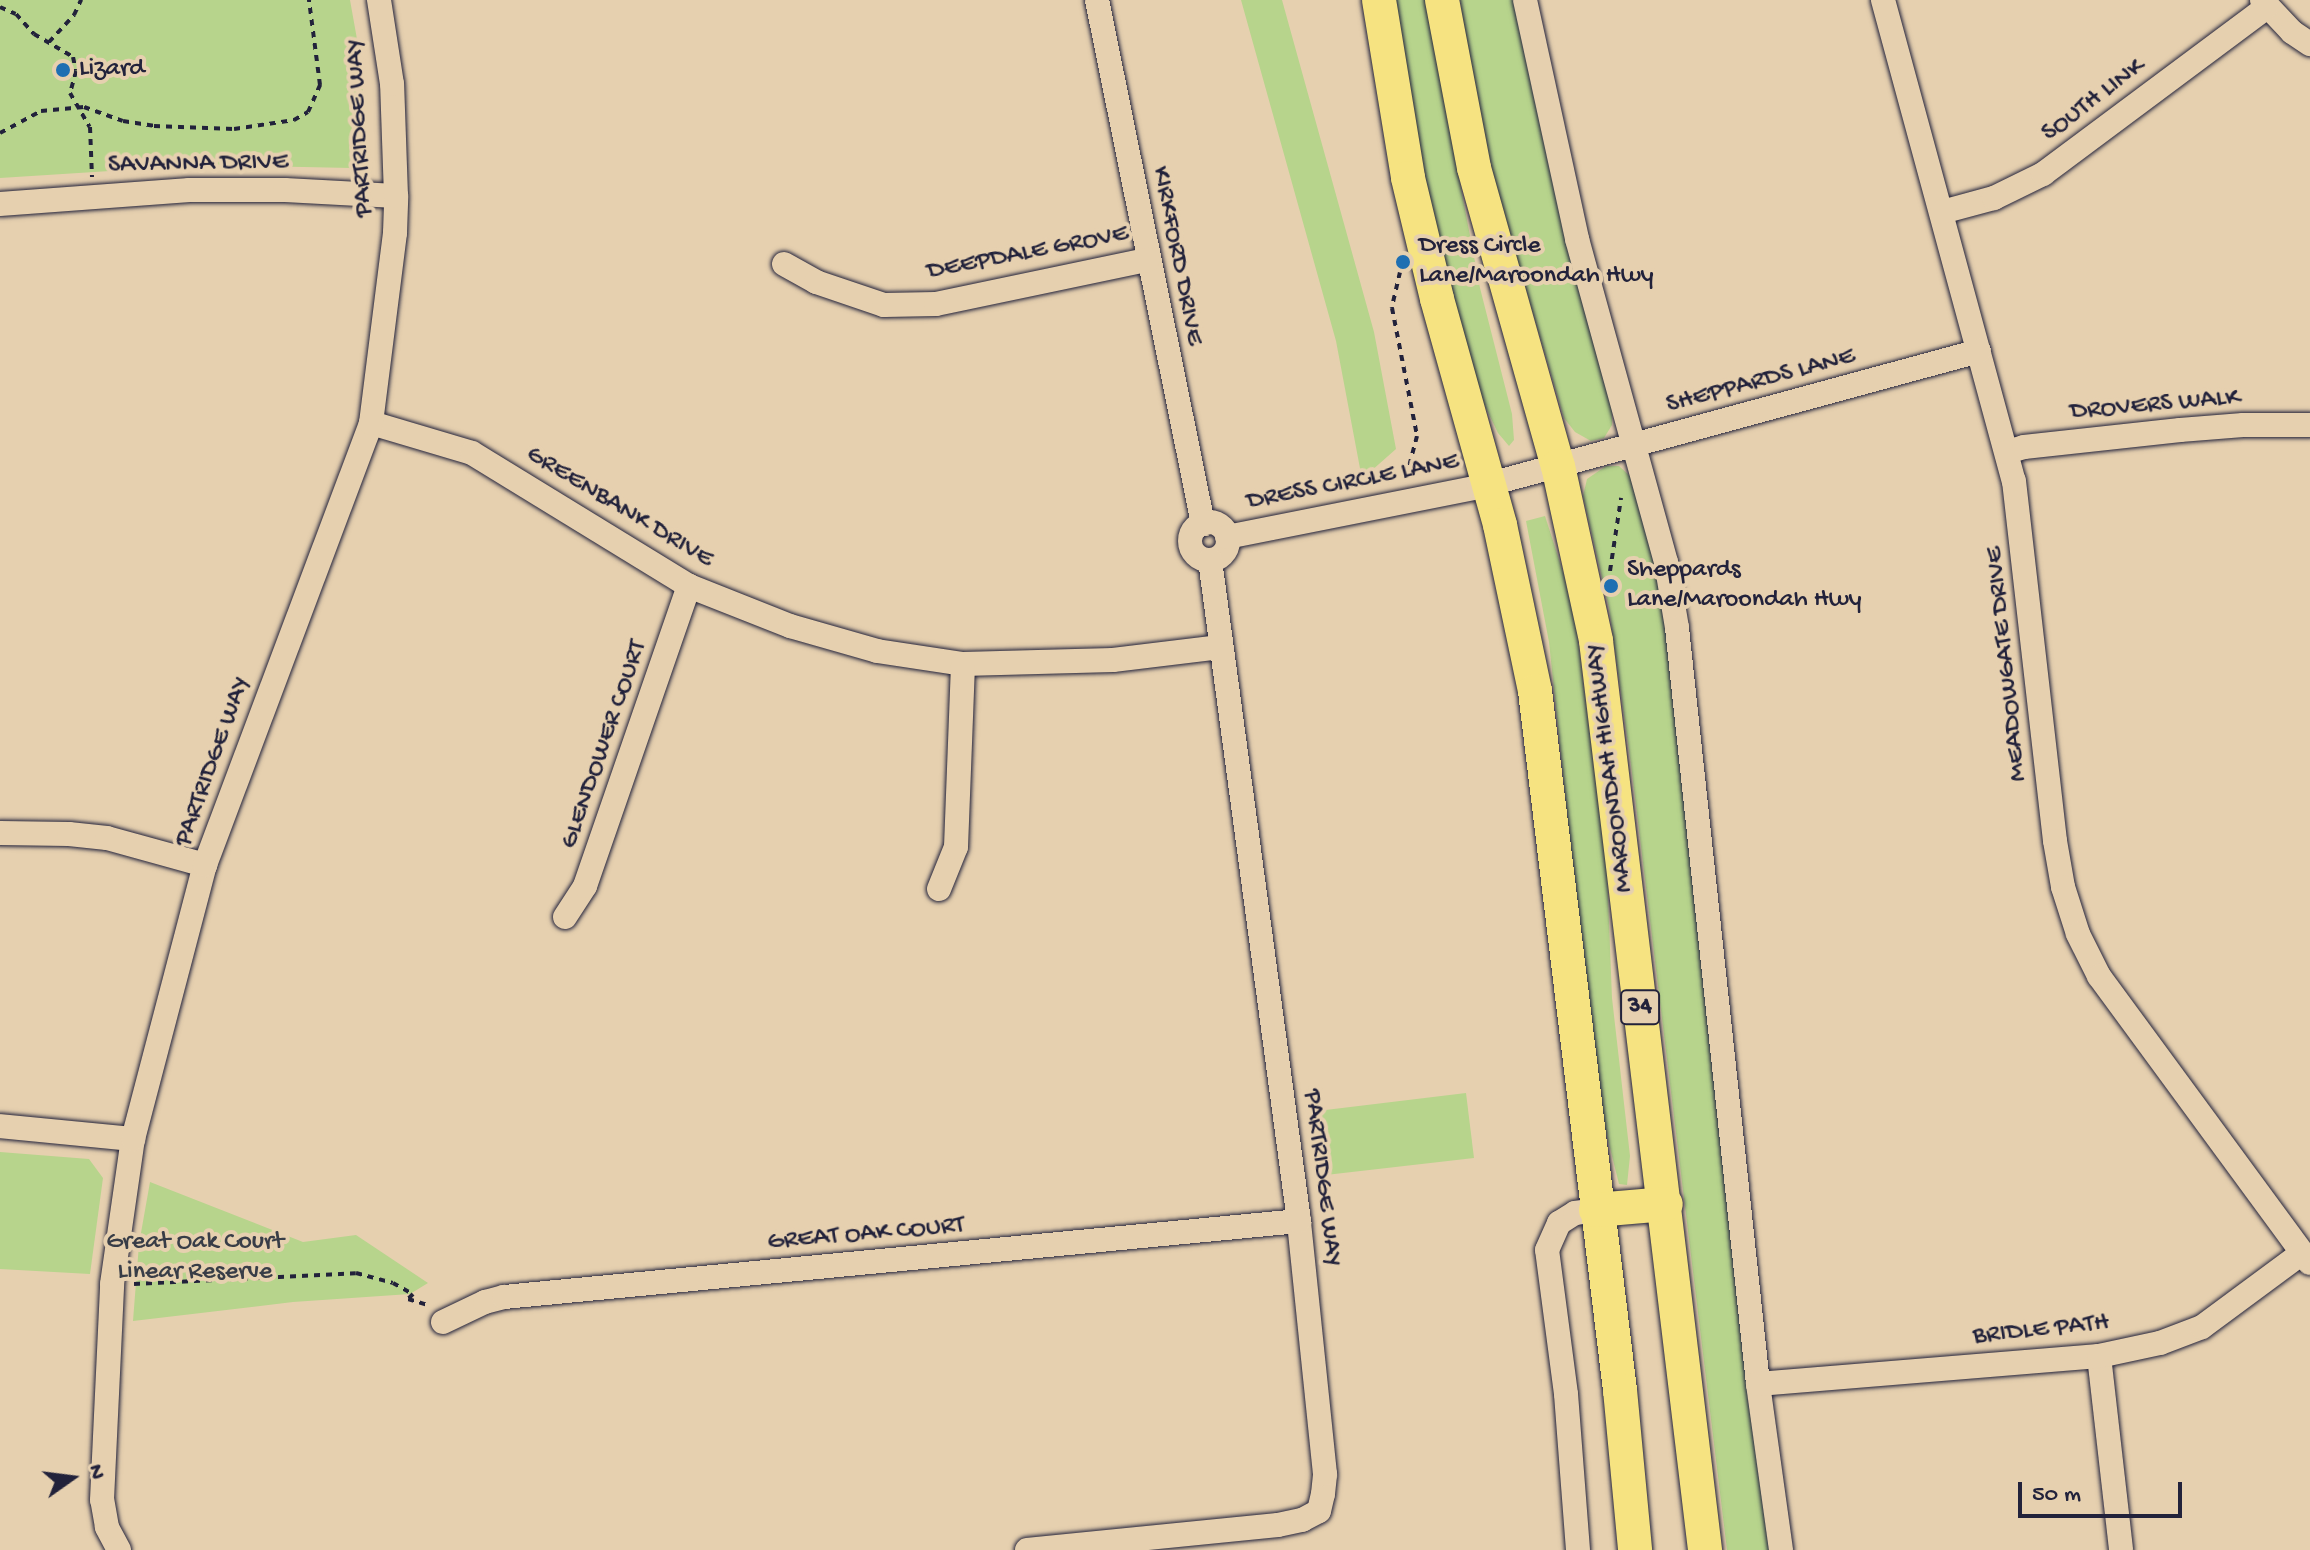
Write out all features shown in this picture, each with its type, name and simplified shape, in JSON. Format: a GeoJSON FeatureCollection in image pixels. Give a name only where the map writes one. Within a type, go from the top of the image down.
{"type":"FeatureCollection","features":[{"type":"Feature","properties":{"kind":"highway"},"geometry":{"type":"LineString","coordinates":[[1379,0],[1408,178],[1437,299],[1490,485],[1519,604],[1540,731],[1620,1390],[1635,1550]]}},
{"type":"Feature","properties":{"kind":"highway","name":"MAROONDAH HIGHWAY"},"geometry":{"type":"LineString","coordinates":[[1442,0],[1474,168],[1558,466],[1596,641],[1666,1204],[1705,1550]]}},
{"type":"Feature","properties":{"kind":"highway"},"geometry":{"type":"LineString","coordinates":[[1596,1210],[1666,1204]]}},
{"type":"Feature","properties":{"kind":"street","name":"PARTRIDGE WAY"},"geometry":{"type":"LineString","coordinates":[[119,1550],[107,1527],[102,1500],[112,1284],[133,1139],[205,865],[371,423],[395,233],[396,196],[392,84],[379,0]]}},
{"type":"Feature","properties":{"kind":"street","name":"KIRKFORD DRIVE"},"geometry":{"type":"LineString","coordinates":[[1097,0],[1147,260],[1203,524]]}},
{"type":"Feature","properties":{"kind":"street"},"geometry":{"type":"LineString","coordinates":[[1525,0],[1577,239],[1666,562],[1677,628],[1758,1384],[1781,1550]]}},
{"type":"Feature","properties":{"kind":"street","name":"MEADOWGATE DRIVE"},"geometry":{"type":"LineString","coordinates":[[1883,0],[2007,452],[2020,513],[2055,841],[2063,887],[2078,934],[2099,976],[2306,1258]]}},
{"type":"Feature","properties":{"kind":"street"},"geometry":{"type":"LineString","coordinates":[[2264,4],[2310,44]]}},
{"type":"Feature","properties":{"kind":"street","name":"SOUTH LINK"},"geometry":{"type":"LineString","coordinates":[[1942,212],[1994,198],[2043,174],[2264,4]]}},
{"type":"Feature","properties":{"kind":"street","name":"SAVANNA DRIVE"},"geometry":{"type":"LineString","coordinates":[[0,204],[189,190],[285,190],[396,196]]}},
{"type":"Feature","properties":{"kind":"street","name":"DEEPDALE GROVE"},"geometry":{"type":"LineString","coordinates":[[784,264],[816,282],[884,305],[936,304],[1147,260]]}},
{"type":"Feature","properties":{"kind":"street","name":"SHEPPARDS LANE"},"geometry":{"type":"LineString","coordinates":[[1558,466],[1979,351]]}},
{"type":"Feature","properties":{"kind":"street","name":"GREENBANK DRIVE"},"geometry":{"type":"LineString","coordinates":[[371,423],[472,453],[535,488],[689,586],[790,626],[877,651],[963,664],[1113,660],[1220,647]]}},
{"type":"Feature","properties":{"kind":"street","name":"DROVERS WALK"},"geometry":{"type":"LineString","coordinates":[[2007,452],[2024,447],[2180,430],[2243,425],[2310,425]]}},
{"type":"Feature","properties":{"kind":"street","name":"DRESS CIRCLE LANE"},"geometry":{"type":"LineString","coordinates":[[1227,537],[1490,485],[1558,466]]}},
{"type":"Feature","properties":{"kind":"street"},"geometry":{"type":"LineString","coordinates":[[1203,524],[1221,526],[1227,537],[1224,553],[1210,560],[1199,557],[1191,548],[1194,531],[1203,524]]}},
{"type":"Feature","properties":{"kind":"street","name":"PARTRIDGE WAY"},"geometry":{"type":"LineString","coordinates":[[1027,1550],[1278,1525],[1302,1520],[1319,1511],[1325,1474],[1299,1221],[1210,560]]}},
{"type":"Feature","properties":{"kind":"street","name":"GLENDOWER COURT"},"geometry":{"type":"LineString","coordinates":[[565,917],[585,886],[689,586]]}},
{"type":"Feature","properties":{"kind":"street"},"geometry":{"type":"LineString","coordinates":[[939,889],[956,847],[963,664]]}},
{"type":"Feature","properties":{"kind":"street"},"geometry":{"type":"LineString","coordinates":[[0,833],[107,838],[205,865]]}},
{"type":"Feature","properties":{"kind":"street"},"geometry":{"type":"LineString","coordinates":[[0,1126],[133,1139]]}},
{"type":"Feature","properties":{"kind":"street"},"geometry":{"type":"LineString","coordinates":[[1578,1550],[1566,1394],[1547,1250],[1559,1223],[1575,1213],[1596,1210]]}},
{"type":"Feature","properties":{"kind":"street","name":"GREAT OAK COURT"},"geometry":{"type":"LineString","coordinates":[[443,1322],[485,1302],[504,1297],[1299,1221]]}},
{"type":"Feature","properties":{"kind":"street","name":"BRIDLE PATH"},"geometry":{"type":"LineString","coordinates":[[1758,1384],[2099,1356],[2160,1343],[2202,1327],[2306,1258]]}},
{"type":"Feature","properties":{"kind":"street"},"geometry":{"type":"LineString","coordinates":[[2099,1356],[2121,1550]]}},
{"type":"Feature","properties":{"kind":"path"},"geometry":{"type":"LineString","coordinates":[[49,42],[74,15],[81,0]]}},
{"type":"Feature","properties":{"kind":"path"},"geometry":{"type":"LineString","coordinates":[[0,133],[41,111],[77,108],[89,108],[123,121],[154,126],[234,129],[294,120],[308,112],[320,85],[309,0]]}},
{"type":"Feature","properties":{"kind":"path"},"geometry":{"type":"LineString","coordinates":[[0,7],[16,14],[34,34],[73,57],[76,71],[70,93],[90,127],[92,173]]}},
{"type":"Feature","properties":{"kind":"path"},"geometry":{"type":"LineString","coordinates":[[1403,262],[1392,308],[1417,433],[1406,473],[1410,500]]}},
{"type":"Feature","properties":{"kind":"path"},"geometry":{"type":"LineString","coordinates":[[1611,586],[1612,542],[1621,498]]}},
{"type":"Feature","properties":{"kind":"path"},"geometry":{"type":"LineString","coordinates":[[112,1284],[228,1282],[356,1273],[378,1276],[413,1294],[408,1299],[426,1303],[443,1322]]}},
{"type":"Feature","properties":{"kind":"green space"},"geometry":{"type":"Polygon","coordinates":[[[0,0],[350,0],[360,56],[368,153],[352,168],[204,165],[0,178],[0,0]]]}},
{"type":"Feature","properties":{"kind":"green space"},"geometry":{"type":"Polygon","coordinates":[[[1241,0],[1282,0],[1374,332],[1396,449],[1362,479],[1336,341],[1241,0]]]}},
{"type":"Feature","properties":{"kind":"green space"},"geometry":{"type":"Polygon","coordinates":[[[1391,0],[1425,0],[1480,288],[1512,414],[1514,440],[1509,446],[1498,433],[1480,396],[1445,282],[1391,0]]]}},
{"type":"Feature","properties":{"kind":"green space"},"geometry":{"type":"Polygon","coordinates":[[[1460,0],[1514,0],[1612,408],[1612,425],[1604,438],[1591,441],[1575,432],[1564,418],[1496,188],[1474,92],[1460,0]]]}},
{"type":"Feature","properties":{"kind":"green space"},"geometry":{"type":"Polygon","coordinates":[[[1606,466],[1619,466],[1632,478],[1661,588],[1771,1550],[1727,1550],[1631,765],[1609,608],[1583,496],[1587,479],[1606,466]]]}},
{"type":"Feature","properties":{"kind":"green space"},"geometry":{"type":"Polygon","coordinates":[[[1545,516],[1564,575],[1577,633],[1607,872],[1612,998],[1630,1156],[1627,1185],[1619,1184],[1597,1096],[1549,642],[1526,521],[1545,516]]]}},
{"type":"Feature","properties":{"kind":"green space"},"geometry":{"type":"Polygon","coordinates":[[[1466,1093],[1474,1158],[1317,1176],[1309,1112],[1466,1093]]]}},
{"type":"Feature","properties":{"kind":"green space"},"geometry":{"type":"Polygon","coordinates":[[[0,1152],[89,1159],[103,1178],[90,1274],[0,1269],[0,1152]]]}},
{"type":"Feature","properties":{"kind":"green space","name":"Great Oak Court Linear Reserve"},"geometry":{"type":"Polygon","coordinates":[[[150,1182],[303,1242],[356,1235],[428,1283],[410,1294],[293,1302],[133,1321],[139,1244],[150,1182]]]}},
{"type":"Feature","properties":{"kind":"place","name":"Lizard"},"geometry":{"type":"Point","coordinates":[63,70]}},
{"type":"Feature","properties":{"kind":"place","name":"Dress Circle Lane/Maroondah Hwy"},"geometry":{"type":"Point","coordinates":[1403,262]}},
{"type":"Feature","properties":{"kind":"place","name":"Sheppards Lane/Maroondah Hwy"},"geometry":{"type":"Point","coordinates":[1611,586]}}]}
